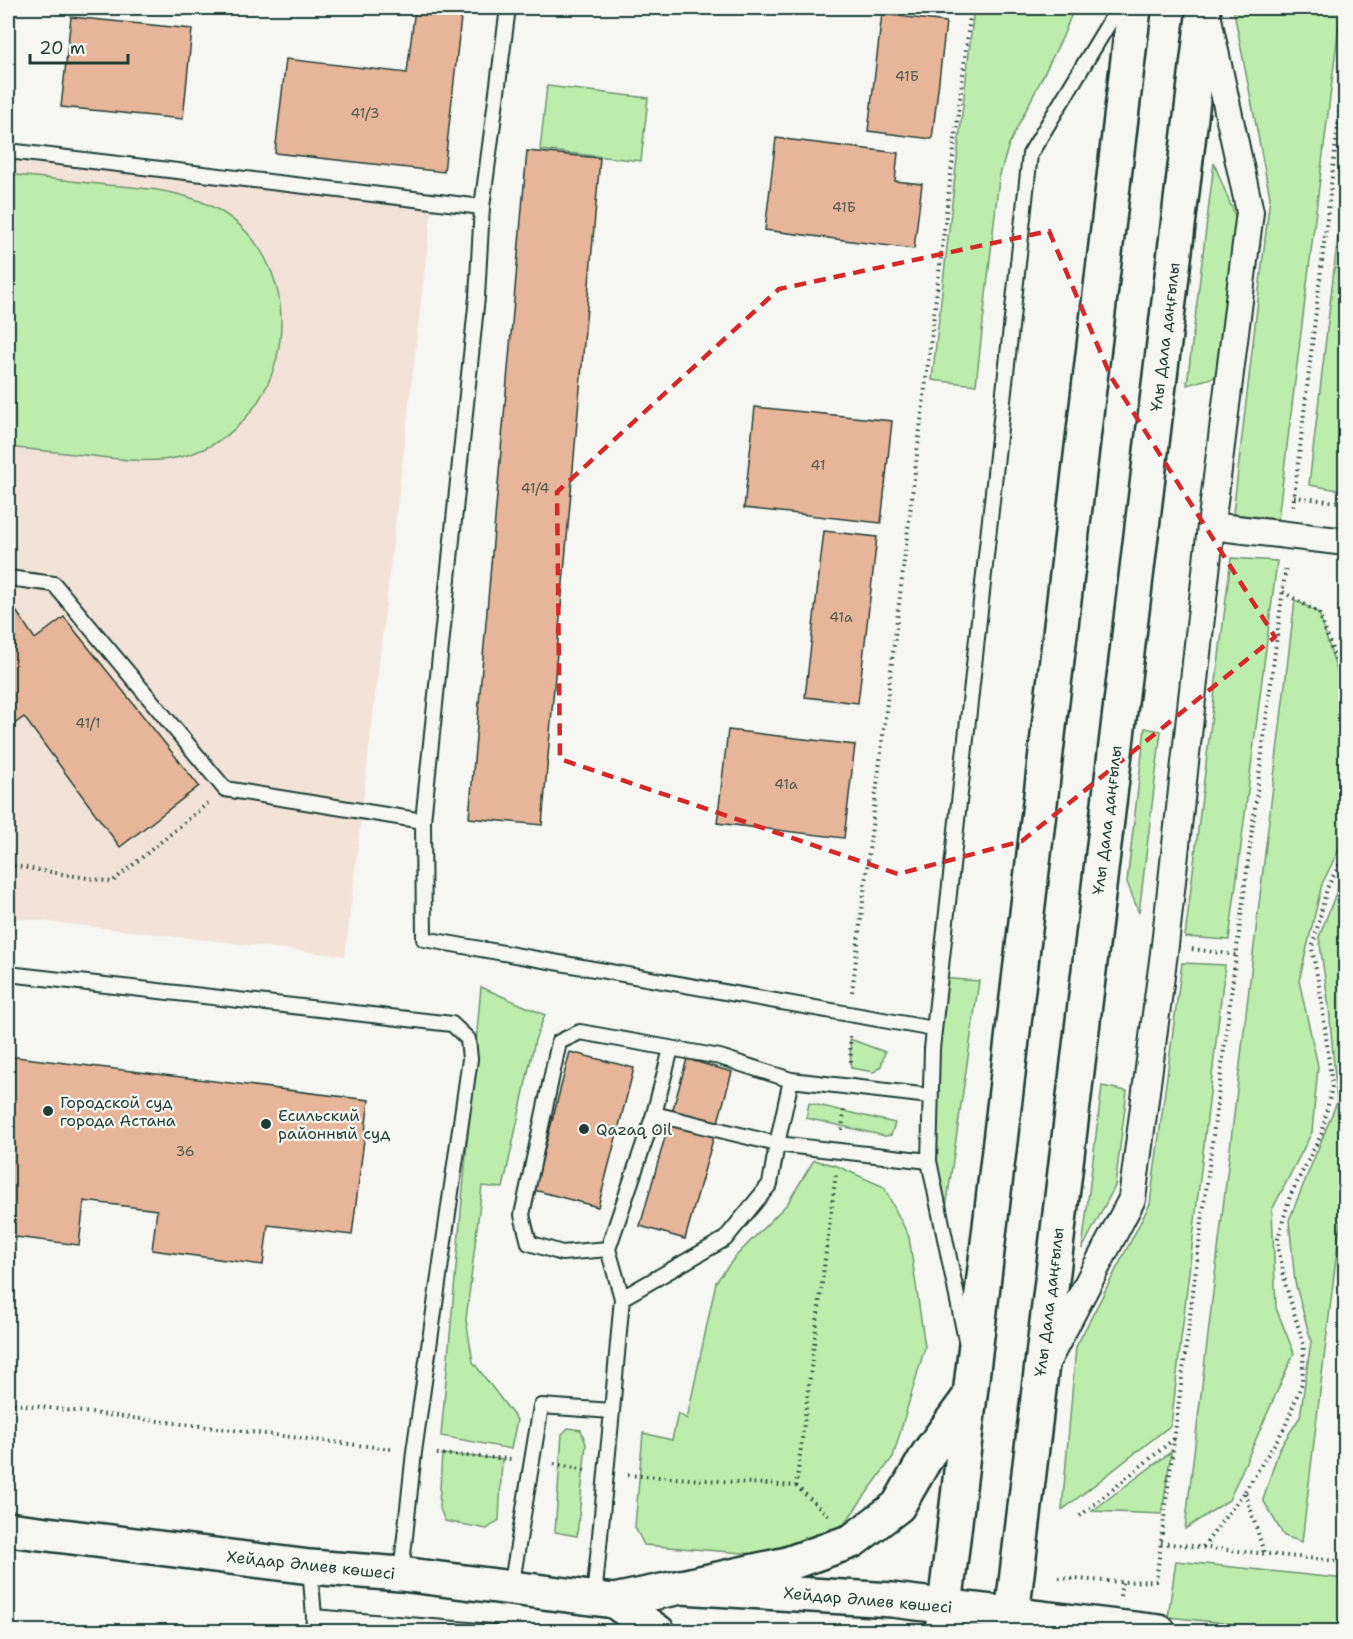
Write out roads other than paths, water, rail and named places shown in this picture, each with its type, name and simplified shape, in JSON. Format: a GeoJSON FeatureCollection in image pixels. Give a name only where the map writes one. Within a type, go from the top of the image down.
{"type":"FeatureCollection","features":[{"type":"Feature","properties":{"kind":"main road"},"geometry":{"type":"LineString","coordinates":[[944,1619],[1134,8]]}},
{"type":"Feature","properties":{"kind":"main road","name":"Ұлы Дала даңғылы"},"geometry":{"type":"LineString","coordinates":[[1011,1623],[1205,8]]}},
{"type":"Feature","properties":{"kind":"main road"},"geometry":{"type":"LineString","coordinates":[[681,1587],[787,1564],[852,1541],[898,1506],[972,1385]]}},
{"type":"Feature","properties":{"kind":"main road","name":"Хейдар Әлиев көшесі"},"geometry":{"type":"LineString","coordinates":[[8,1529],[310,1567],[400,1574],[604,1600],[681,1587],[892,1600],[944,1619],[1159,1632]]}},
{"type":"Feature","properties":{"kind":"main road","name":"Хейдар Әлиев көшесі"},"geometry":{"type":"LineString","coordinates":[[604,1600],[658,1632]]}},
{"type":"Feature","properties":{"kind":"street"},"geometry":{"type":"LineString","coordinates":[[1040,1374],[1132,1199],[1165,945],[1211,526],[1250,212],[1205,8]]}},
{"type":"Feature","properties":{"kind":"street"},"geometry":{"type":"LineString","coordinates":[[1211,526],[1346,542]]}},
{"type":"Feature","properties":{"kind":"lane"},"geometry":{"type":"LineString","coordinates":[[508,8],[482,207],[477,297],[423,821],[424,939],[934,1029]]}},
{"type":"Feature","properties":{"kind":"lane"},"geometry":{"type":"LineString","coordinates":[[972,1385],[929,1161],[934,1029],[1030,154],[1118,8]]}},
{"type":"Feature","properties":{"kind":"lane"},"geometry":{"type":"LineString","coordinates":[[8,151],[482,207]]}},
{"type":"Feature","properties":{"kind":"lane"},"geometry":{"type":"LineString","coordinates":[[8,578],[54,584],[225,789],[423,821]]}},
{"type":"Feature","properties":{"kind":"lane"},"geometry":{"type":"LineString","coordinates":[[8,974],[452,1024],[468,1039],[470,1059],[414,1452],[400,1574]]}},
{"type":"Feature","properties":{"kind":"lane"},"geometry":{"type":"LineString","coordinates":[[608,1249],[562,1253],[529,1243],[522,1215],[559,1041],[580,1032],[720,1057],[791,1080],[930,1095]]}},
{"type":"Feature","properties":{"kind":"lane"},"geometry":{"type":"LineString","coordinates":[[604,1600],[612,1411],[622,1298],[608,1249],[654,1114],[671,1049]]}},
{"type":"Feature","properties":{"kind":"lane"},"geometry":{"type":"LineString","coordinates":[[622,1298],[725,1239],[770,1185],[791,1080]]}},
{"type":"Feature","properties":{"kind":"lane"},"geometry":{"type":"LineString","coordinates":[[654,1114],[777,1144],[929,1161]]}},
{"type":"Feature","properties":{"kind":"lane"},"geometry":{"type":"LineString","coordinates":[[511,1588],[541,1406],[612,1411]]}},
{"type":"Feature","properties":{"kind":"lane"},"geometry":{"type":"LineString","coordinates":[[1346,1435],[1346,1448]]}},
{"type":"Feature","properties":{"kind":"lane"},"geometry":{"type":"LineString","coordinates":[[310,1567],[313,1632]]}},
{"type":"Feature","properties":{"kind":"lane"},"geometry":{"type":"LineString","coordinates":[[314,1617],[492,1632]]}},
{"type":"Feature","properties":{"kind":"place","name":"Городской суд города Астана"},"geometry":{"type":"Point","coordinates":[48,1111]}},
{"type":"Feature","properties":{"kind":"place","name":"Есильский районный суд"},"geometry":{"type":"Point","coordinates":[266,1124]}},
{"type":"Feature","properties":{"kind":"place","name":"Qazaq Oil"},"geometry":{"type":"Point","coordinates":[584,1129]}}]}
